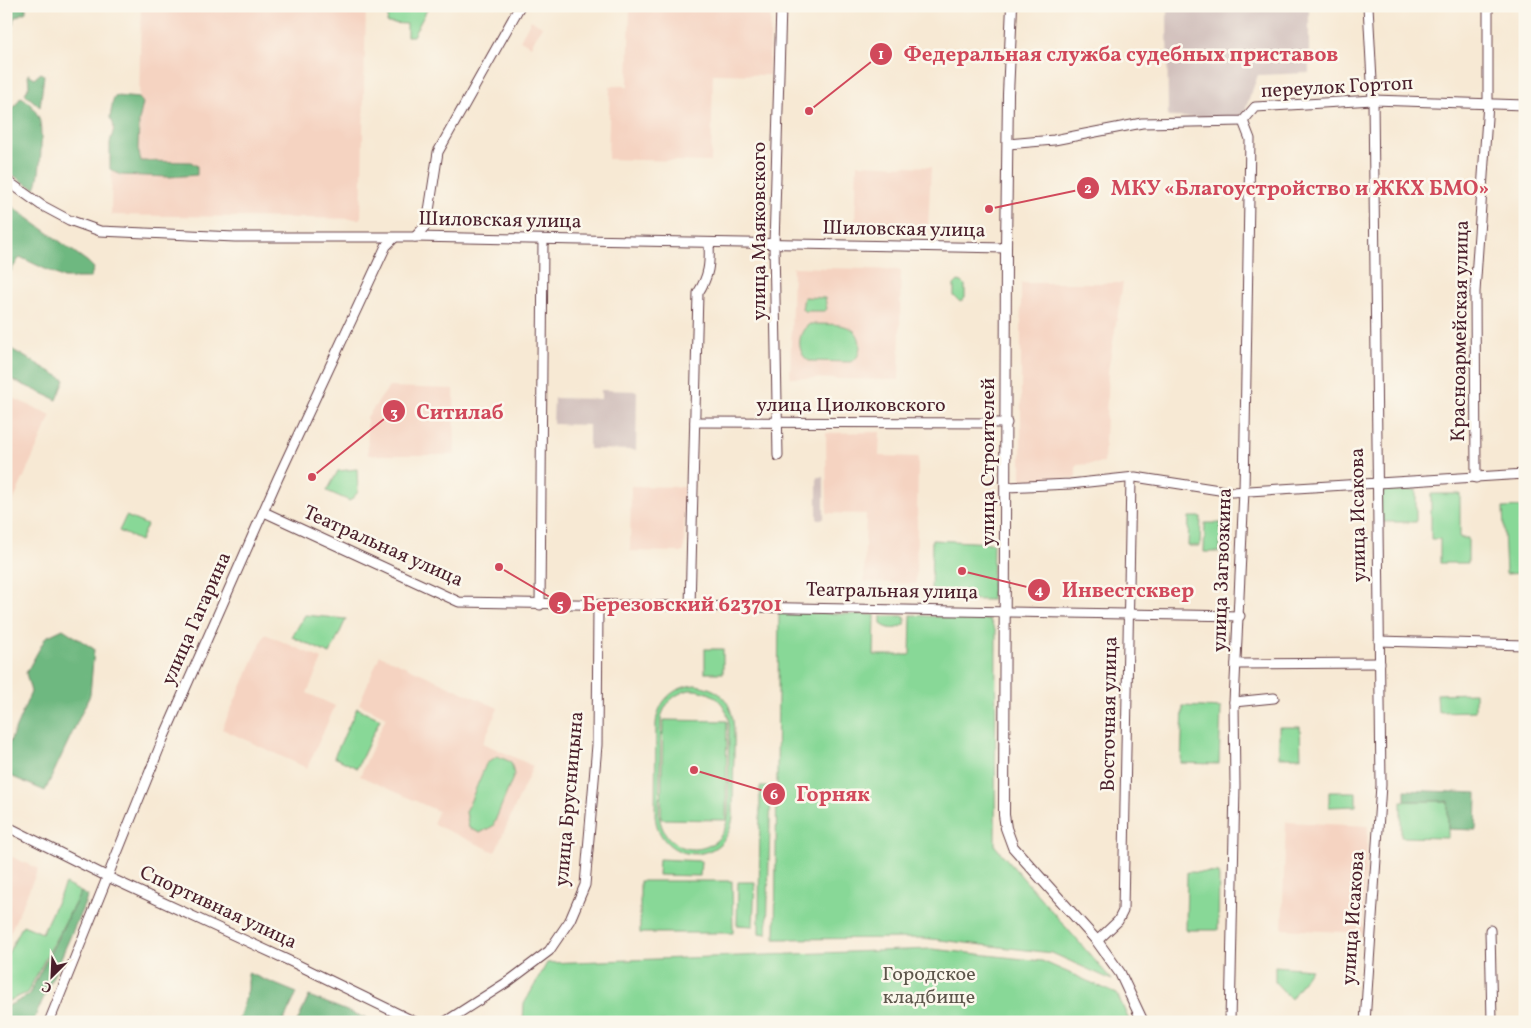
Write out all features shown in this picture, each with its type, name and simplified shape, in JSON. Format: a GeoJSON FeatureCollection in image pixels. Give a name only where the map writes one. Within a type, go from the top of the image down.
{"type":"FeatureCollection","features":[{"type":"Feature","properties":{"kind":"main road","name":"улица Строителей"},"geometry":{"type":"LineString","coordinates":[[1012,6],[1006,248],[1007,487],[1004,806],[1007,834],[1018,855],[1098,941],[1120,973],[1143,1022]]}},
{"type":"Feature","properties":{"kind":"street"},"geometry":{"type":"LineString","coordinates":[[415,237],[427,224],[438,152],[520,6]]}},
{"type":"Feature","properties":{"kind":"street","name":"улица Маяковского"},"geometry":{"type":"LineString","coordinates":[[778,456],[774,245],[781,6]]}},
{"type":"Feature","properties":{"kind":"street","name":"улица Исакова"},"geometry":{"type":"LineString","coordinates":[[1365,1022],[1381,785],[1373,100],[1368,6]]}},
{"type":"Feature","properties":{"kind":"street","name":"Красноармейская улица"},"geometry":{"type":"LineString","coordinates":[[1476,478],[1475,292],[1488,103],[1488,6]]}},
{"type":"Feature","properties":{"kind":"street","name":"переулок Гортоп"},"geometry":{"type":"LineString","coordinates":[[1008,144],[1054,140],[1142,122],[1243,122],[1255,106],[1373,100],[1525,105]]}},
{"type":"Feature","properties":{"kind":"street","name":"улица Загвозкина"},"geometry":{"type":"LineString","coordinates":[[1230,1022],[1235,786],[1234,702],[1240,616],[1244,491],[1250,139],[1243,122]]}},
{"type":"Feature","properties":{"kind":"street","name":"Шиловская улица"},"geometry":{"type":"LineString","coordinates":[[6,180],[41,205],[70,220],[100,231],[235,237],[415,237],[709,244],[1006,248]]}},
{"type":"Feature","properties":{"kind":"street","name":"улица Гагарина"},"geometry":{"type":"LineString","coordinates":[[49,1022],[159,748],[264,512],[386,246],[394,238]]}},
{"type":"Feature","properties":{"kind":"street"},"geometry":{"type":"LineString","coordinates":[[540,604],[543,240]]}},
{"type":"Feature","properties":{"kind":"street"},"geometry":{"type":"LineString","coordinates":[[690,607],[698,292],[706,281],[710,268],[709,244]]}},
{"type":"Feature","properties":{"kind":"street","name":"улица Циолковского"},"geometry":{"type":"LineString","coordinates":[[695,422],[1007,423]]}},
{"type":"Feature","properties":{"kind":"street"},"geometry":{"type":"LineString","coordinates":[[1007,487],[1070,484],[1131,478],[1232,492],[1525,474]]}},
{"type":"Feature","properties":{"kind":"street","name":"Восточная улица"},"geometry":{"type":"LineString","coordinates":[[1098,941],[1118,921],[1123,911],[1131,478]]}},
{"type":"Feature","properties":{"kind":"street","name":"Театральная улица"},"geometry":{"type":"LineString","coordinates":[[264,512],[459,602],[598,606],[763,606],[1240,616]]}},
{"type":"Feature","properties":{"kind":"street","name":"улица Брусницына"},"geometry":{"type":"LineString","coordinates":[[445,1022],[509,981],[549,951],[570,920],[585,884],[597,745],[598,606]]}},
{"type":"Feature","properties":{"kind":"street"},"geometry":{"type":"LineString","coordinates":[[1379,641],[1525,645]]}},
{"type":"Feature","properties":{"kind":"street"},"geometry":{"type":"LineString","coordinates":[[1236,664],[1380,663]]}},
{"type":"Feature","properties":{"kind":"street"},"geometry":{"type":"LineString","coordinates":[[1234,702],[1274,698]]}},
{"type":"Feature","properties":{"kind":"street","name":"Спортивная улица"},"geometry":{"type":"LineString","coordinates":[[6,826],[108,877],[283,958],[401,1019],[416,1022]]}},
{"type":"Feature","properties":{"kind":"street"},"geometry":{"type":"LineString","coordinates":[[1490,930],[1492,1022]]}},
{"type":"Feature","properties":{"kind":"shaded area"},"geometry":{"type":"Polygon","coordinates":[[[141,6],[366,6],[361,219],[111,215],[113,103],[139,103],[141,6]]]}},
{"type":"Feature","properties":{"kind":"shaded area"},"geometry":{"type":"Polygon","coordinates":[[[630,6],[771,6],[769,75],[713,74],[711,162],[608,159],[610,86],[628,86],[630,6]]]}},
{"type":"Feature","properties":{"kind":"shaded area"},"geometry":{"type":"Polygon","coordinates":[[[1167,6],[1309,6],[1309,73],[1258,75],[1242,118],[1168,117],[1167,6]]]}},
{"type":"Feature","properties":{"kind":"shaded area"},"geometry":{"type":"Polygon","coordinates":[[[531,20],[542,26],[531,46],[520,40],[531,20]]]}},
{"type":"Feature","properties":{"kind":"shaded area"},"geometry":{"type":"Polygon","coordinates":[[[857,164],[931,167],[928,226],[855,224],[857,164]]]}},
{"type":"Feature","properties":{"kind":"shaded area"},"geometry":{"type":"Polygon","coordinates":[[[793,267],[901,270],[899,380],[790,378],[793,267]]]}},
{"type":"Feature","properties":{"kind":"shaded area"},"geometry":{"type":"Polygon","coordinates":[[[1021,283],[1123,283],[1108,371],[1104,463],[1076,465],[1076,478],[1021,480],[1021,283]]]}},
{"type":"Feature","properties":{"kind":"shaded area"},"geometry":{"type":"Polygon","coordinates":[[[389,387],[454,389],[455,455],[368,455],[367,417],[389,387]]]}},
{"type":"Feature","properties":{"kind":"shaded area"},"geometry":{"type":"Polygon","coordinates":[[[601,390],[637,391],[636,450],[589,449],[589,425],[553,424],[554,398],[601,399],[601,390]]]}},
{"type":"Feature","properties":{"kind":"shaded area"},"geometry":{"type":"Polygon","coordinates":[[[6,395],[51,415],[12,504],[6,501],[6,395]]]}},
{"type":"Feature","properties":{"kind":"shaded area"},"geometry":{"type":"Polygon","coordinates":[[[880,432],[879,456],[918,457],[916,584],[864,582],[866,514],[827,513],[826,433],[880,432]]]}},
{"type":"Feature","properties":{"kind":"shaded area"},"geometry":{"type":"Polygon","coordinates":[[[817,477],[824,477],[824,519],[817,519],[817,477]]]}},
{"type":"Feature","properties":{"kind":"shaded area"},"geometry":{"type":"Polygon","coordinates":[[[631,486],[685,487],[684,552],[630,551],[631,486]]]}},
{"type":"Feature","properties":{"kind":"shaded area"},"geometry":{"type":"Polygon","coordinates":[[[265,634],[322,659],[307,693],[335,706],[307,768],[222,729],[265,634]]]}},
{"type":"Feature","properties":{"kind":"shaded area"},"geometry":{"type":"Polygon","coordinates":[[[380,655],[498,708],[483,743],[533,766],[495,852],[433,824],[438,811],[360,776],[386,717],[359,704],[380,655]]]}},
{"type":"Feature","properties":{"kind":"shaded area"},"geometry":{"type":"Polygon","coordinates":[[[1286,822],[1368,826],[1363,933],[1282,929],[1286,822]]]}},
{"type":"Feature","properties":{"kind":"shaded area"},"geometry":{"type":"Polygon","coordinates":[[[6,854],[38,869],[6,942],[6,854]]]}},
{"type":"Feature","properties":{"kind":"green space"},"geometry":{"type":"Polygon","coordinates":[[[6,6],[26,6],[26,12],[14,18],[10,40],[6,40],[6,6]]]}},
{"type":"Feature","properties":{"kind":"green space"},"geometry":{"type":"Polygon","coordinates":[[[389,6],[429,6],[413,36],[407,36],[407,24],[387,23],[389,6]]]}},
{"type":"Feature","properties":{"kind":"green space"},"geometry":{"type":"Polygon","coordinates":[[[41,73],[44,75],[40,107],[25,94],[29,86],[28,74],[35,78],[41,73]]]}},
{"type":"Feature","properties":{"kind":"green space"},"geometry":{"type":"Polygon","coordinates":[[[116,96],[139,98],[143,103],[139,121],[138,149],[141,161],[191,162],[197,166],[197,175],[169,177],[120,175],[110,169],[110,144],[114,125],[110,118],[113,100],[116,96]]]}},
{"type":"Feature","properties":{"kind":"green space"},"geometry":{"type":"Polygon","coordinates":[[[21,97],[34,109],[40,124],[40,165],[35,188],[6,170],[6,119],[21,97]]]}},
{"type":"Feature","properties":{"kind":"green space"},"geometry":{"type":"Polygon","coordinates":[[[6,202],[88,262],[94,268],[90,278],[64,278],[20,257],[6,278],[6,202]]]}},
{"type":"Feature","properties":{"kind":"green space"},"geometry":{"type":"Polygon","coordinates":[[[958,281],[965,285],[965,298],[960,302],[954,296],[954,285],[958,281]]]}},
{"type":"Feature","properties":{"kind":"green space"},"geometry":{"type":"Polygon","coordinates":[[[804,297],[825,298],[827,309],[825,311],[804,311],[802,309],[804,297]]]}},
{"type":"Feature","properties":{"kind":"green space"},"geometry":{"type":"Polygon","coordinates":[[[810,324],[835,325],[849,328],[859,338],[859,354],[850,362],[809,361],[802,353],[800,342],[803,332],[810,324]]]}},
{"type":"Feature","properties":{"kind":"green space"},"geometry":{"type":"Polygon","coordinates":[[[6,346],[65,380],[57,400],[6,377],[6,346]]]}},
{"type":"Feature","properties":{"kind":"green space"},"geometry":{"type":"Polygon","coordinates":[[[357,469],[358,492],[350,501],[327,491],[338,471],[357,469]]]}},
{"type":"Feature","properties":{"kind":"green space"},"geometry":{"type":"Polygon","coordinates":[[[1379,490],[1416,490],[1416,522],[1379,522],[1379,490]]]}},
{"type":"Feature","properties":{"kind":"green space"},"geometry":{"type":"Polygon","coordinates":[[[1431,494],[1460,494],[1460,538],[1468,538],[1468,563],[1440,563],[1440,539],[1431,539],[1431,494]]]}},
{"type":"Feature","properties":{"kind":"green space"},"geometry":{"type":"Polygon","coordinates":[[[1525,507],[1525,573],[1506,574],[1503,508],[1525,507]]]}},
{"type":"Feature","properties":{"kind":"green space"},"geometry":{"type":"Polygon","coordinates":[[[126,516],[147,525],[140,541],[119,531],[126,516]]]}},
{"type":"Feature","properties":{"kind":"green space"},"geometry":{"type":"Polygon","coordinates":[[[1189,517],[1201,517],[1200,546],[1188,546],[1189,517]]]}},
{"type":"Feature","properties":{"kind":"green space"},"geometry":{"type":"Polygon","coordinates":[[[1205,523],[1221,523],[1220,552],[1204,552],[1205,523]]]}},
{"type":"Feature","properties":{"kind":"green space"},"geometry":{"type":"Polygon","coordinates":[[[932,540],[993,543],[992,600],[931,599],[932,540]]]}},
{"type":"Feature","properties":{"kind":"green space"},"geometry":{"type":"Polygon","coordinates":[[[779,612],[875,615],[874,655],[910,655],[911,615],[990,620],[996,632],[995,846],[1112,980],[1052,953],[923,938],[775,939],[779,612]]]}},
{"type":"Feature","properties":{"kind":"green space"},"geometry":{"type":"Polygon","coordinates":[[[305,615],[346,619],[330,654],[292,637],[305,615]]]}},
{"type":"Feature","properties":{"kind":"green space"},"geometry":{"type":"Polygon","coordinates":[[[881,616],[905,616],[905,624],[896,628],[887,627],[881,624],[881,616]]]}},
{"type":"Feature","properties":{"kind":"green space"},"geometry":{"type":"Polygon","coordinates":[[[63,629],[94,649],[90,695],[45,791],[6,774],[6,751],[31,692],[26,673],[46,637],[63,629]]]}},
{"type":"Feature","properties":{"kind":"green space"},"geometry":{"type":"Polygon","coordinates":[[[705,649],[723,649],[723,673],[705,673],[705,649]]]}},
{"type":"Feature","properties":{"kind":"green space"},"geometry":{"type":"Polygon","coordinates":[[[695,685],[709,688],[726,701],[731,711],[734,733],[733,816],[728,833],[719,845],[707,852],[694,854],[680,851],[668,844],[659,832],[655,815],[657,716],[663,702],[668,697],[687,686],[695,685]],[[689,690],[675,697],[665,708],[661,718],[659,814],[663,829],[671,840],[682,847],[694,849],[705,847],[716,841],[724,830],[728,815],[728,717],[726,710],[717,699],[712,695],[697,690],[689,690]]]}},
{"type":"Feature","properties":{"kind":"green space"},"geometry":{"type":"Polygon","coordinates":[[[1475,693],[1475,711],[1438,712],[1437,694],[1475,693]]]}},
{"type":"Feature","properties":{"kind":"green space"},"geometry":{"type":"Polygon","coordinates":[[[1183,706],[1221,708],[1219,764],[1181,763],[1183,706]]]}},
{"type":"Feature","properties":{"kind":"green space"},"geometry":{"type":"Polygon","coordinates":[[[357,708],[380,719],[357,768],[334,757],[357,708]]]}},
{"type":"Feature","properties":{"kind":"green space"},"geometry":{"type":"Polygon","coordinates":[[[663,720],[727,721],[726,820],[661,819],[663,720]]]}},
{"type":"Feature","properties":{"kind":"green space"},"geometry":{"type":"Polygon","coordinates":[[[1279,727],[1300,727],[1301,757],[1279,757],[1279,727]]]}},
{"type":"Feature","properties":{"kind":"green space"},"geometry":{"type":"Polygon","coordinates":[[[497,756],[511,762],[514,775],[493,826],[480,833],[469,828],[466,812],[486,764],[497,756]]]}},
{"type":"Feature","properties":{"kind":"green space"},"geometry":{"type":"Polygon","coordinates":[[[760,787],[771,787],[767,934],[759,933],[760,787]]]}},
{"type":"Feature","properties":{"kind":"green space"},"geometry":{"type":"Polygon","coordinates":[[[1405,790],[1477,793],[1476,830],[1448,829],[1448,801],[1405,801],[1405,790]]]}},
{"type":"Feature","properties":{"kind":"green space"},"geometry":{"type":"Polygon","coordinates":[[[1329,792],[1356,792],[1356,806],[1329,807],[1329,792]]]}},
{"type":"Feature","properties":{"kind":"green space"},"geometry":{"type":"Polygon","coordinates":[[[1401,801],[1448,801],[1448,838],[1401,837],[1401,801]]]}},
{"type":"Feature","properties":{"kind":"green space"},"geometry":{"type":"Polygon","coordinates":[[[659,859],[701,861],[700,876],[658,875],[659,859]]]}},
{"type":"Feature","properties":{"kind":"green space"},"geometry":{"type":"Polygon","coordinates":[[[1187,872],[1219,873],[1218,930],[1186,930],[1187,872]]]}},
{"type":"Feature","properties":{"kind":"green space"},"geometry":{"type":"Polygon","coordinates":[[[640,881],[732,881],[733,933],[640,933],[640,881]]]}},
{"type":"Feature","properties":{"kind":"green space"},"geometry":{"type":"Polygon","coordinates":[[[738,882],[755,882],[753,926],[737,925],[738,882]]]}},
{"type":"Feature","properties":{"kind":"green space"},"geometry":{"type":"Polygon","coordinates":[[[65,884],[81,892],[27,993],[6,1002],[6,957],[23,925],[42,933],[65,884]]]}},
{"type":"Feature","properties":{"kind":"green space"},"geometry":{"type":"Polygon","coordinates":[[[81,892],[88,896],[33,1022],[6,1022],[6,1007],[28,996],[81,892]]]}},
{"type":"Feature","properties":{"kind":"green space","name":"Городское кладбище"},"geometry":{"type":"Polygon","coordinates":[[[932,949],[1042,961],[1117,994],[1130,1022],[523,1022],[524,1004],[547,963],[932,949]]]}},
{"type":"Feature","properties":{"kind":"green space"},"geometry":{"type":"Polygon","coordinates":[[[1275,966],[1311,969],[1291,999],[1275,982],[1275,966]]]}},
{"type":"Feature","properties":{"kind":"green space"},"geometry":{"type":"Polygon","coordinates":[[[248,973],[297,993],[283,1022],[238,1022],[248,989],[248,973]]]}},
{"type":"Feature","properties":{"kind":"green space"},"geometry":{"type":"Polygon","coordinates":[[[309,996],[375,1022],[297,1022],[309,996]]]}},
{"type":"Feature","properties":{"kind":"place","name":"Федеральная служба судебных приставов"},"geometry":{"type":"Point","coordinates":[809,111]}},
{"type":"Feature","properties":{"kind":"place","name":"МКУ «Благоустройство и ЖКХ БМО»"},"geometry":{"type":"Point","coordinates":[989,209]}},
{"type":"Feature","properties":{"kind":"place","name":"Ситилаб"},"geometry":{"type":"Point","coordinates":[312,477]}},
{"type":"Feature","properties":{"kind":"place","name":"Березовский 623701"},"geometry":{"type":"Point","coordinates":[499,567]}},
{"type":"Feature","properties":{"kind":"place","name":"Инвестсквер"},"geometry":{"type":"Point","coordinates":[962,571]}},
{"type":"Feature","properties":{"kind":"place","name":"Горняк"},"geometry":{"type":"Point","coordinates":[694,770]}}]}
